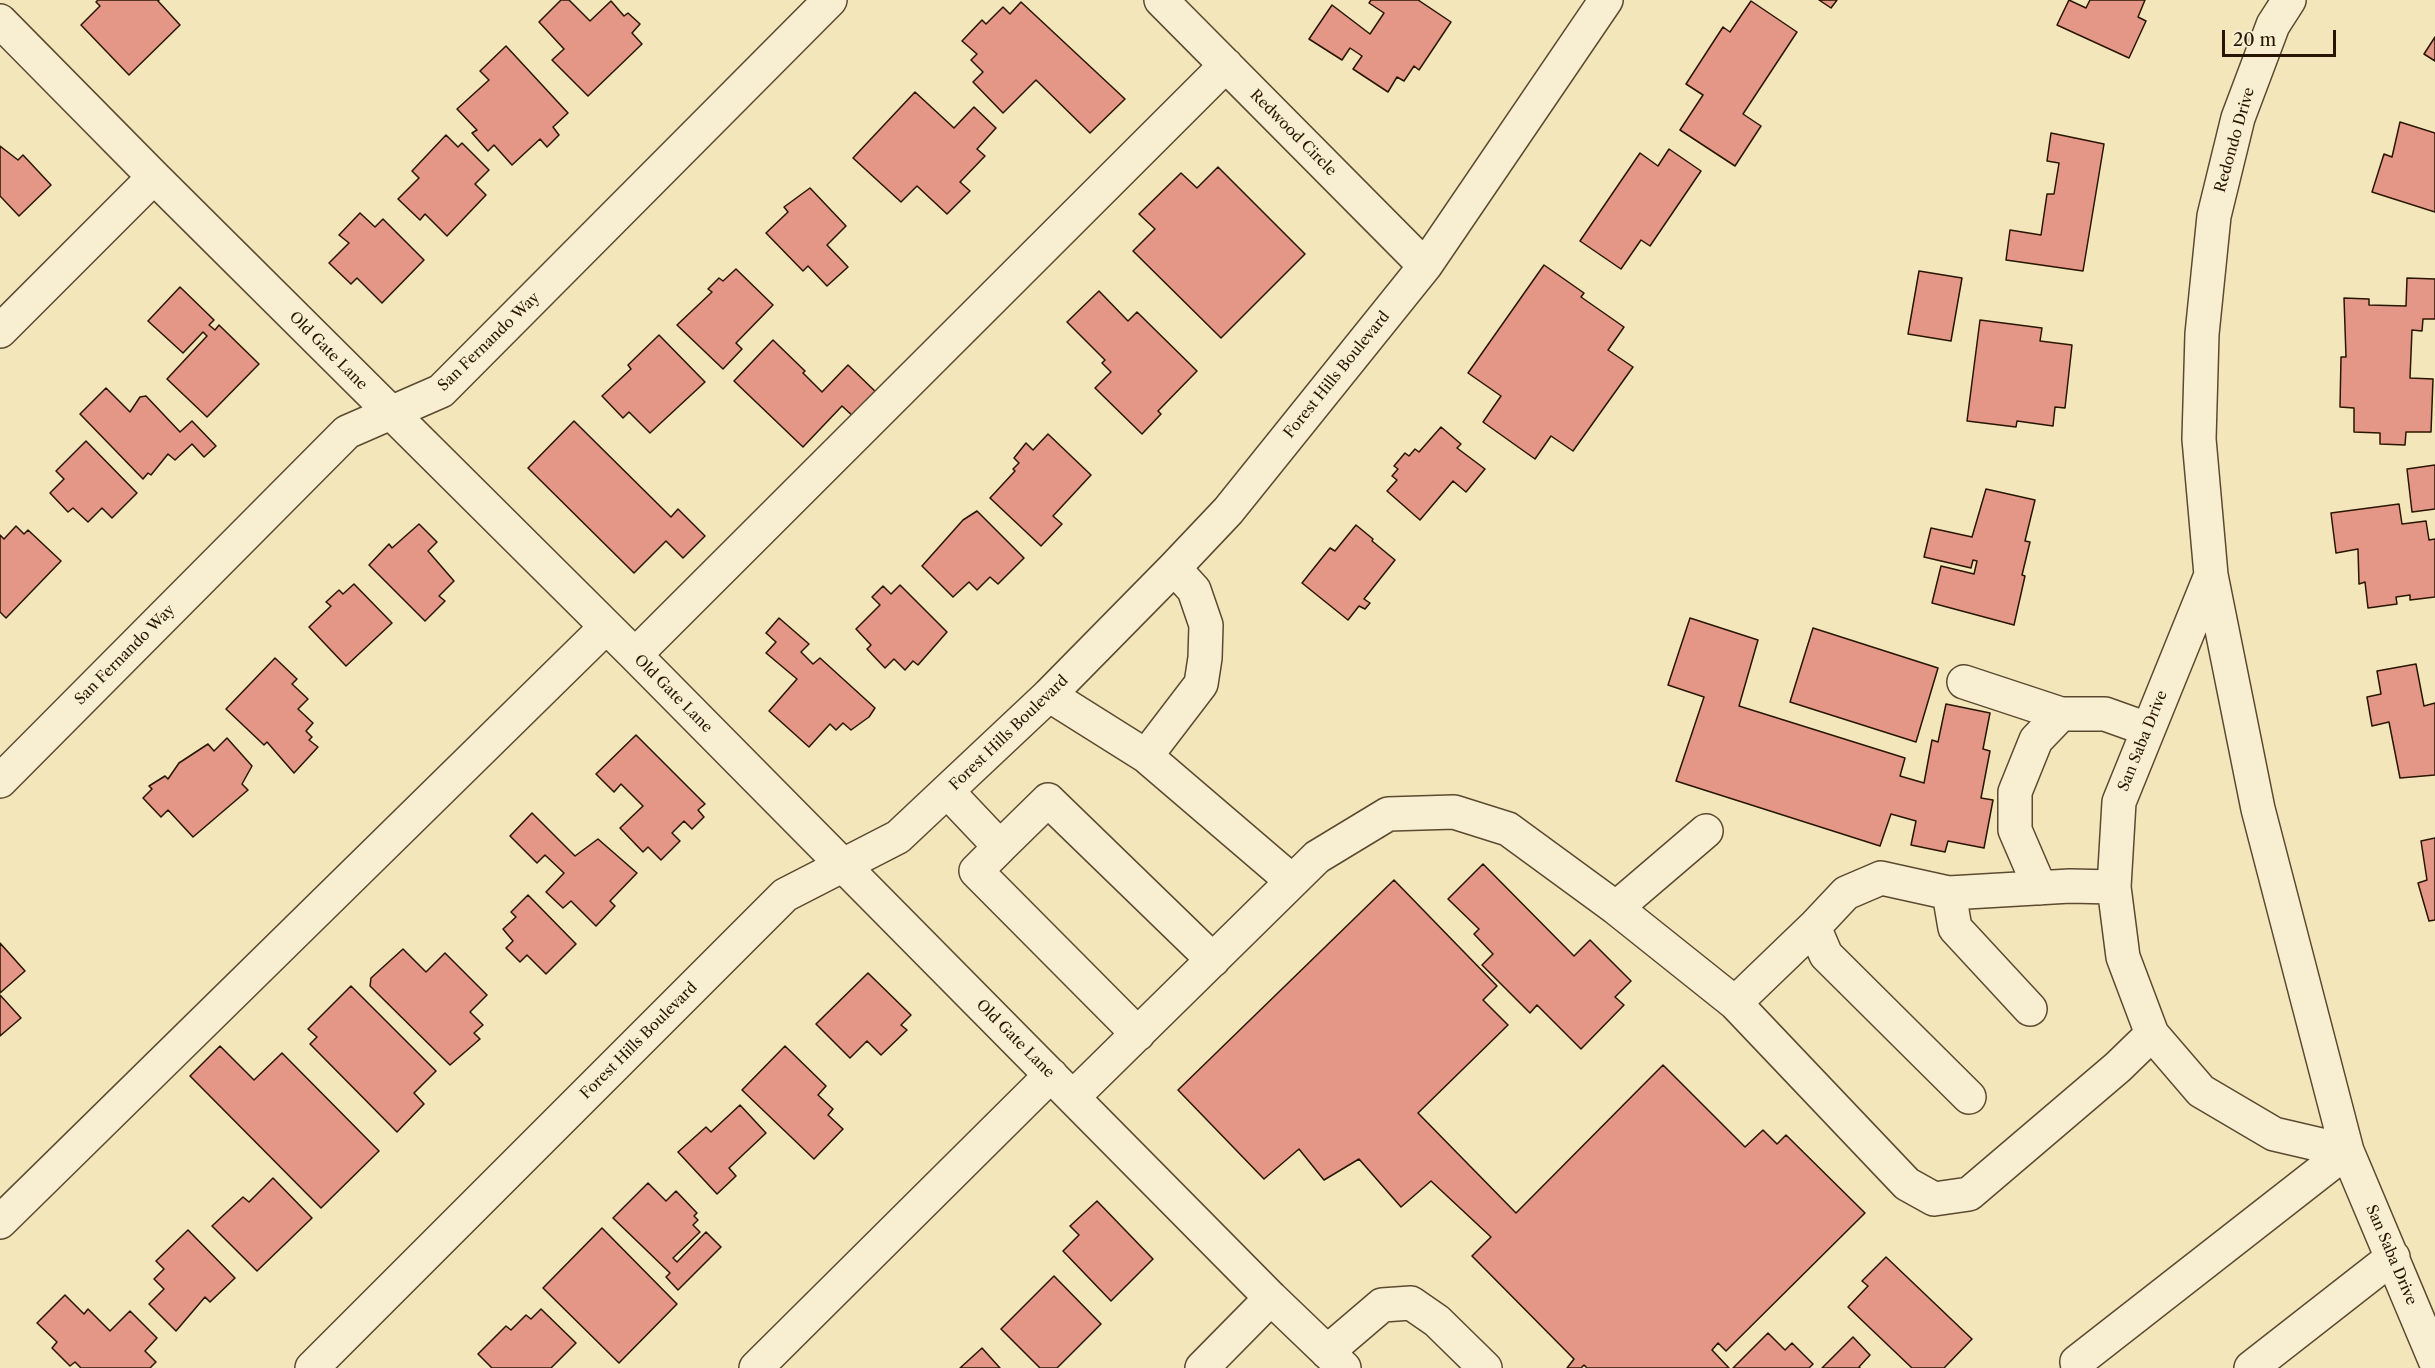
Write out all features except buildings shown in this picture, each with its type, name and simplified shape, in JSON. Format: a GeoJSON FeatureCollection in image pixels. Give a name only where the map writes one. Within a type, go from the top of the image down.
{"type":"FeatureCollection","features":[{"type":"Feature","properties":{"kind":"street","name":"San Fernando Way"},"geometry":{"type":"LineString","coordinates":[[0,781],[347,432],[441,391],[830,0]]}},
{"type":"Feature","properties":{"kind":"street","name":"Forest Hills Boulevard"},"geometry":{"type":"LineString","coordinates":[[312,1368],[785,895],[898,837],[1049,695],[1228,512],[1425,266],[1606,0]]}},
{"type":"Feature","properties":{"kind":"street","name":"Redondo Drive"},"geometry":{"type":"LineString","coordinates":[[2214,216],[2238,118],[2273,25],[2289,0]]}},
{"type":"Feature","properties":{"kind":"street","name":"Redwood Circle"},"geometry":{"type":"LineString","coordinates":[[1176,6],[1227,65],[1425,266]]}},
{"type":"Feature","properties":{"kind":"street","name":"Old Gate Lane"},"geometry":{"type":"LineString","coordinates":[[0,21],[390,413],[635,655],[1271,1298],[1336,1360]]}},
{"type":"Feature","properties":{"kind":"street"},"geometry":{"type":"LineString","coordinates":[[635,655],[1227,65]]}},
{"type":"Feature","properties":{"kind":"street"},"geometry":{"type":"LineString","coordinates":[[0,332],[154,177]]}},
{"type":"Feature","properties":{"kind":"street","name":"San Saba Drive"},"geometry":{"type":"LineString","coordinates":[[2214,216],[2202,334],[2199,439],[2211,575],[2258,809],[2347,1151],[2435,1360]]}},
{"type":"Feature","properties":{"kind":"street"},"geometry":{"type":"LineString","coordinates":[[1146,756],[1201,684],[1205,658],[1206,625],[1194,590],[1174,568]]}},
{"type":"Feature","properties":{"kind":"street","name":"San Saba Drive"},"geometry":{"type":"LineString","coordinates":[[2211,575],[2119,802],[2114,887],[2123,957],[2152,1034],[2200,1090],[2274,1134],[2347,1151]]}},
{"type":"Feature","properties":{"kind":"street"},"geometry":{"type":"LineString","coordinates":[[0,1222],[606,627]]}},
{"type":"Feature","properties":{"kind":"street"},"geometry":{"type":"LineString","coordinates":[[1964,682],[2061,714],[2105,714],[2147,729]]}},
{"type":"Feature","properties":{"kind":"street"},"geometry":{"type":"LineString","coordinates":[[1049,695],[1146,756],[1292,881]]}},
{"type":"Feature","properties":{"kind":"street"},"geometry":{"type":"LineString","coordinates":[[2040,888],[2015,830],[2015,792],[2036,740],[2061,714]]}},
{"type":"Feature","properties":{"kind":"street"},"geometry":{"type":"LineString","coordinates":[[947,791],[1000,847]]}},
{"type":"Feature","properties":{"kind":"street"},"geometry":{"type":"LineString","coordinates":[[1138,1034],[976,871],[1000,847],[1048,800],[1213,960]]}},
{"type":"Feature","properties":{"kind":"street"},"geometry":{"type":"LineString","coordinates":[[756,1368],[1062,1086],[1138,1034],[1317,857],[1388,814],[1454,812],[1508,829],[1616,909],[1735,1003],[1907,1184],[1934,1199],[1969,1194],[2152,1034]]}},
{"type":"Feature","properties":{"kind":"street"},"geometry":{"type":"LineString","coordinates":[[1616,909],[1706,831]]}},
{"type":"Feature","properties":{"kind":"street"},"geometry":{"type":"LineString","coordinates":[[1735,1003],[1846,893],[1881,878],[1949,893],[2114,887]]}},
{"type":"Feature","properties":{"kind":"street"},"geometry":{"type":"LineString","coordinates":[[1949,893],[1955,928],[2030,1009]]}},
{"type":"Feature","properties":{"kind":"street"},"geometry":{"type":"LineString","coordinates":[[1814,927],[1826,955],[1969,1098]]}},
{"type":"Feature","properties":{"kind":"street"},"geometry":{"type":"LineString","coordinates":[[2078,1368],[2077,1362],[2347,1151]]}},
{"type":"Feature","properties":{"kind":"street"},"geometry":{"type":"LineString","coordinates":[[2251,1368],[2393,1257]]}},
{"type":"Feature","properties":{"kind":"street"},"geometry":{"type":"LineString","coordinates":[[1202,1368],[1271,1298]]}},
{"type":"Feature","properties":{"kind":"street"},"geometry":{"type":"LineString","coordinates":[[1336,1360],[1382,1305],[1411,1303],[1437,1321],[1485,1368]]}}]}
